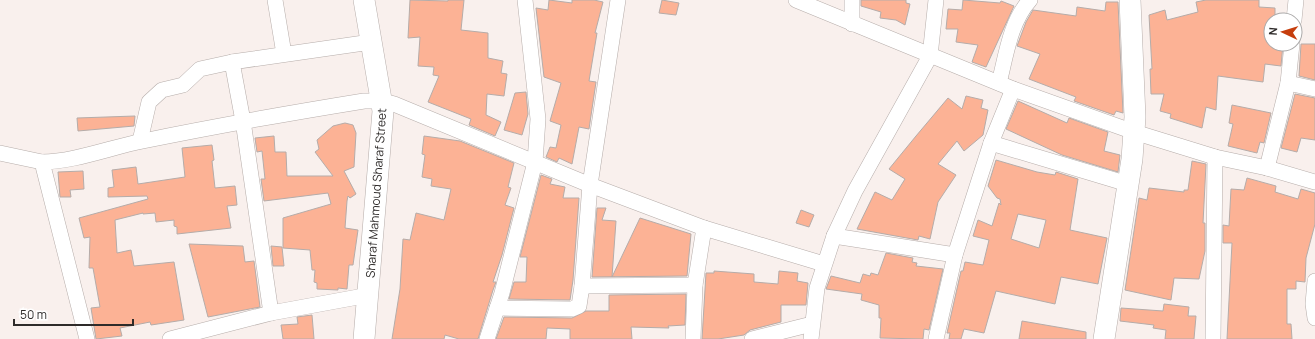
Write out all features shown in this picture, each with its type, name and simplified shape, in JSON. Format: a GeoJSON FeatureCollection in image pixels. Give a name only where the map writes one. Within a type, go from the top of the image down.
{"type":"FeatureCollection","features":[{"type":"Feature","properties":{"kind":"street"},"geometry":{"type":"LineString","coordinates":[[275,0],[284,54]]}},
{"type":"Feature","properties":{"kind":"street","name":"Sharaf Mahmoud Sharaf Street"},"geometry":{"type":"LineString","coordinates":[[364,0],[383,101],[383,127],[364,339]]}},
{"type":"Feature","properties":{"kind":"street"},"geometry":{"type":"LineString","coordinates":[[487,339],[497,308],[535,162],[538,119],[525,0]]}},
{"type":"Feature","properties":{"kind":"street"},"geometry":{"type":"LineString","coordinates":[[497,308],[574,308],[580,303],[590,185],[618,0]]}},
{"type":"Feature","properties":{"kind":"street"},"geometry":{"type":"LineString","coordinates":[[796,0],[1013,89],[1134,132],[1215,157],[1267,168],[1315,182]]}},
{"type":"Feature","properties":{"kind":"street"},"geometry":{"type":"LineString","coordinates":[[852,0],[852,24]]}},
{"type":"Feature","properties":{"kind":"street"},"geometry":{"type":"LineString","coordinates":[[752,339],[811,332],[815,298],[824,264],[834,236],[855,191],[930,56],[936,0]]}},
{"type":"Feature","properties":{"kind":"street"},"geometry":{"type":"LineString","coordinates":[[999,83],[1014,29],[1022,10],[1030,0]]}},
{"type":"Feature","properties":{"kind":"street"},"geometry":{"type":"LineString","coordinates":[[1104,339],[1132,160],[1135,118],[1130,0]]}},
{"type":"Feature","properties":{"kind":"street"},"geometry":{"type":"LineString","coordinates":[[1295,12],[1296,0]]}},
{"type":"Feature","properties":{"kind":"street"},"geometry":{"type":"LineString","coordinates":[[140,141],[149,102],[162,90],[183,85],[200,69],[232,62],[371,42]]}},
{"type":"Feature","properties":{"kind":"street"},"geometry":{"type":"LineString","coordinates":[[1267,168],[1288,83],[1291,52]]}},
{"type":"Feature","properties":{"kind":"street"},"geometry":{"type":"LineString","coordinates":[[232,62],[243,120],[271,313]]}},
{"type":"Feature","properties":{"kind":"street"},"geometry":{"type":"LineString","coordinates":[[1288,83],[1315,89]]}},
{"type":"Feature","properties":{"kind":"street"},"geometry":{"type":"LineString","coordinates":[[936,339],[955,255],[991,143],[1013,89]]}},
{"type":"Feature","properties":{"kind":"street"},"geometry":{"type":"LineString","coordinates":[[0,153],[42,162],[59,160],[140,141],[243,120],[364,101],[383,101],[394,104],[590,185],[704,228],[824,264]]}},
{"type":"Feature","properties":{"kind":"street"},"geometry":{"type":"LineString","coordinates":[[991,143],[1128,184]]}},
{"type":"Feature","properties":{"kind":"street"},"geometry":{"type":"LineString","coordinates":[[1213,339],[1215,157]]}},
{"type":"Feature","properties":{"kind":"street"},"geometry":{"type":"LineString","coordinates":[[42,162],[87,339]]}},
{"type":"Feature","properties":{"kind":"street"},"geometry":{"type":"LineString","coordinates":[[692,339],[695,285],[704,228]]}},
{"type":"Feature","properties":{"kind":"street"},"geometry":{"type":"LineString","coordinates":[[834,236],[955,255]]}},
{"type":"Feature","properties":{"kind":"street"},"geometry":{"type":"LineString","coordinates":[[1315,281],[1313,304],[1315,318]]}},
{"type":"Feature","properties":{"kind":"street"},"geometry":{"type":"LineString","coordinates":[[582,286],[695,285]]}},
{"type":"Feature","properties":{"kind":"street"},"geometry":{"type":"LineString","coordinates":[[170,339],[271,313],[369,295]]}},
{"type":"Feature","properties":{"kind":"building"},"geometry":{"type":"Polygon","coordinates":[[[410,0],[464,0],[461,30],[488,33],[488,58],[503,61],[501,73],[507,74],[504,96],[487,94],[486,115],[501,122],[495,136],[469,125],[471,119],[428,102],[439,76],[433,75],[434,67],[418,66],[420,37],[408,38],[410,0]]]}},
{"type":"Feature","properties":{"kind":"building"},"geometry":{"type":"Polygon","coordinates":[[[549,0],[572,3],[572,0],[594,0],[603,2],[595,33],[597,33],[589,81],[596,82],[589,129],[579,127],[572,164],[559,158],[557,162],[546,157],[550,147],[556,148],[561,125],[550,121],[561,83],[544,77],[536,8],[548,10],[549,0]]]}},
{"type":"Feature","properties":{"kind":"building"},"geometry":{"type":"Polygon","coordinates":[[[662,0],[679,3],[676,15],[659,13],[662,0]]]}},
{"type":"Feature","properties":{"kind":"building"},"geometry":{"type":"Polygon","coordinates":[[[861,0],[906,0],[906,3],[910,4],[905,25],[896,20],[880,18],[881,12],[861,6],[861,0]]]}},
{"type":"Feature","properties":{"kind":"building"},"geometry":{"type":"Polygon","coordinates":[[[963,0],[1000,3],[1001,1],[1014,6],[986,67],[972,62],[978,45],[956,42],[958,29],[946,29],[948,9],[962,10],[963,0]]]}},
{"type":"Feature","properties":{"kind":"building"},"geometry":{"type":"Polygon","coordinates":[[[1206,0],[1259,0],[1259,7],[1275,8],[1275,12],[1263,12],[1263,52],[1282,52],[1281,66],[1265,64],[1263,82],[1218,76],[1216,110],[1206,107],[1202,128],[1170,118],[1171,114],[1160,111],[1164,94],[1151,94],[1150,69],[1152,69],[1149,15],[1165,10],[1167,20],[1198,12],[1196,2],[1206,0]]]}},
{"type":"Feature","properties":{"kind":"building"},"geometry":{"type":"Polygon","coordinates":[[[1106,2],[1118,2],[1123,113],[1116,111],[1114,115],[1074,101],[1076,97],[1029,79],[1040,54],[1017,46],[1026,22],[1033,10],[1076,16],[1077,7],[1105,11],[1106,2]]]}},
{"type":"Feature","properties":{"kind":"building"},"geometry":{"type":"Polygon","coordinates":[[[1303,44],[1315,44],[1315,80],[1299,76],[1300,52],[1303,52],[1303,44]]]}},
{"type":"Feature","properties":{"kind":"building"},"geometry":{"type":"Polygon","coordinates":[[[526,92],[528,114],[522,135],[504,130],[515,93],[526,92]]]}},
{"type":"Feature","properties":{"kind":"building"},"geometry":{"type":"Polygon","coordinates":[[[1295,94],[1315,98],[1315,140],[1301,138],[1297,152],[1281,148],[1295,94]]]}},
{"type":"Feature","properties":{"kind":"building"},"geometry":{"type":"Polygon","coordinates":[[[966,96],[983,100],[981,108],[988,110],[983,135],[964,151],[957,141],[938,164],[956,175],[938,202],[930,239],[919,236],[918,240],[857,229],[875,192],[892,200],[905,179],[889,169],[916,136],[948,98],[962,109],[966,96]]]}},
{"type":"Feature","properties":{"kind":"building"},"geometry":{"type":"Polygon","coordinates":[[[1018,101],[1067,123],[1069,118],[1108,132],[1104,151],[1120,155],[1118,172],[1062,155],[1006,129],[1018,101]]]}},
{"type":"Feature","properties":{"kind":"building"},"geometry":{"type":"Polygon","coordinates":[[[1232,105],[1271,113],[1264,143],[1260,142],[1257,153],[1228,146],[1233,124],[1229,123],[1232,105]]]}},
{"type":"Feature","properties":{"kind":"building"},"geometry":{"type":"Polygon","coordinates":[[[135,116],[134,126],[78,131],[77,118],[135,116]]]}},
{"type":"Feature","properties":{"kind":"building"},"geometry":{"type":"Polygon","coordinates":[[[345,123],[353,125],[356,133],[354,167],[344,171],[356,194],[350,198],[348,196],[345,228],[358,230],[353,265],[349,265],[347,289],[317,289],[317,283],[314,282],[315,270],[312,270],[310,250],[283,248],[283,218],[331,204],[328,193],[264,201],[261,179],[265,179],[262,151],[257,152],[255,138],[274,136],[275,152],[286,152],[287,176],[333,176],[315,152],[319,149],[317,140],[333,126],[345,123]]]}},
{"type":"Feature","properties":{"kind":"building"},"geometry":{"type":"Polygon","coordinates":[[[424,136],[460,141],[514,163],[508,187],[511,188],[505,205],[514,208],[502,255],[493,282],[496,282],[478,339],[459,339],[445,335],[444,339],[392,339],[400,289],[403,239],[410,240],[416,213],[444,220],[451,189],[431,186],[432,179],[422,177],[425,155],[422,154],[424,136]]]}},
{"type":"Feature","properties":{"kind":"building"},"geometry":{"type":"Polygon","coordinates":[[[212,145],[215,188],[235,186],[237,205],[227,206],[231,228],[177,234],[177,227],[174,226],[174,220],[156,222],[155,213],[143,213],[115,220],[117,253],[131,250],[134,266],[174,262],[184,320],[151,325],[150,322],[120,328],[122,336],[96,339],[91,308],[100,307],[93,268],[89,268],[90,237],[84,238],[79,218],[148,199],[147,196],[108,197],[108,188],[114,187],[112,170],[136,167],[138,184],[185,177],[182,148],[212,145]]]}},
{"type":"Feature","properties":{"kind":"building"},"geometry":{"type":"Polygon","coordinates":[[[996,160],[1037,172],[1055,175],[1056,172],[1078,179],[1070,230],[1107,238],[1098,284],[1061,277],[1055,304],[996,291],[984,333],[964,329],[961,339],[949,339],[950,333],[947,333],[961,271],[963,271],[965,262],[983,265],[989,240],[973,236],[978,220],[992,226],[999,203],[1001,205],[1000,199],[997,198],[988,186],[996,160]],[[1018,214],[1011,239],[1039,248],[1046,220],[1018,214]]]}},
{"type":"Feature","properties":{"kind":"building"},"geometry":{"type":"Polygon","coordinates":[[[1192,161],[1206,164],[1203,223],[1205,223],[1205,251],[1199,279],[1174,278],[1171,300],[1125,290],[1139,198],[1147,200],[1149,188],[1184,192],[1184,190],[1188,190],[1192,161]]]}},
{"type":"Feature","properties":{"kind":"building"},"geometry":{"type":"Polygon","coordinates":[[[83,171],[84,189],[70,190],[71,197],[60,197],[58,172],[83,171]]]}},
{"type":"Feature","properties":{"kind":"building"},"geometry":{"type":"Polygon","coordinates":[[[541,175],[552,179],[550,184],[565,187],[563,198],[579,198],[573,280],[570,300],[509,299],[514,282],[526,282],[527,257],[520,257],[541,175]]]}},
{"type":"Feature","properties":{"kind":"building"},"geometry":{"type":"Polygon","coordinates":[[[1247,178],[1276,186],[1275,192],[1298,199],[1301,189],[1315,193],[1315,224],[1306,258],[1305,282],[1296,281],[1296,289],[1287,289],[1287,324],[1291,324],[1292,339],[1227,339],[1232,243],[1223,243],[1223,225],[1229,226],[1231,189],[1244,190],[1247,178]]]}},
{"type":"Feature","properties":{"kind":"building"},"geometry":{"type":"Polygon","coordinates":[[[597,208],[606,208],[602,220],[616,221],[612,277],[592,277],[597,208]]]}},
{"type":"Feature","properties":{"kind":"building"},"geometry":{"type":"Polygon","coordinates":[[[801,210],[814,215],[809,227],[796,223],[801,210]]]}},
{"type":"Feature","properties":{"kind":"building"},"geometry":{"type":"Polygon","coordinates":[[[640,218],[691,234],[687,276],[612,277],[640,218]]]}},
{"type":"Feature","properties":{"kind":"building"},"geometry":{"type":"Polygon","coordinates":[[[189,244],[243,246],[245,262],[254,261],[260,307],[208,317],[189,244]]]}},
{"type":"Feature","properties":{"kind":"building"},"geometry":{"type":"Polygon","coordinates":[[[271,246],[282,247],[284,266],[273,266],[271,246]]]}},
{"type":"Feature","properties":{"kind":"building"},"geometry":{"type":"Polygon","coordinates":[[[886,253],[913,258],[912,262],[917,263],[916,266],[943,269],[929,330],[924,329],[923,339],[880,338],[881,318],[879,318],[879,305],[861,300],[862,294],[826,289],[831,276],[860,283],[863,274],[870,276],[871,273],[878,275],[886,253]]]}},
{"type":"Feature","properties":{"kind":"building"},"geometry":{"type":"Polygon","coordinates":[[[714,271],[754,274],[754,282],[778,284],[779,271],[798,273],[797,281],[808,283],[806,305],[781,305],[781,322],[750,330],[744,335],[718,339],[702,339],[706,273],[714,273],[714,271]]]}},
{"type":"Feature","properties":{"kind":"building"},"geometry":{"type":"Polygon","coordinates":[[[686,294],[685,325],[668,326],[669,328],[631,327],[632,339],[570,339],[570,329],[547,328],[546,339],[496,339],[504,317],[572,318],[586,311],[609,311],[609,295],[686,294]]]}},
{"type":"Feature","properties":{"kind":"building"},"geometry":{"type":"Polygon","coordinates":[[[1164,304],[1189,307],[1188,316],[1196,316],[1194,339],[1165,339],[1166,330],[1153,328],[1154,325],[1120,321],[1121,308],[1163,311],[1164,304]]]}},
{"type":"Feature","properties":{"kind":"building"},"geometry":{"type":"Polygon","coordinates":[[[312,315],[314,339],[283,339],[281,325],[298,324],[297,317],[312,315]]]}},
{"type":"Feature","properties":{"kind":"building"},"geometry":{"type":"Polygon","coordinates":[[[1022,321],[1086,332],[1086,339],[1019,339],[1022,321]]]}}]}
